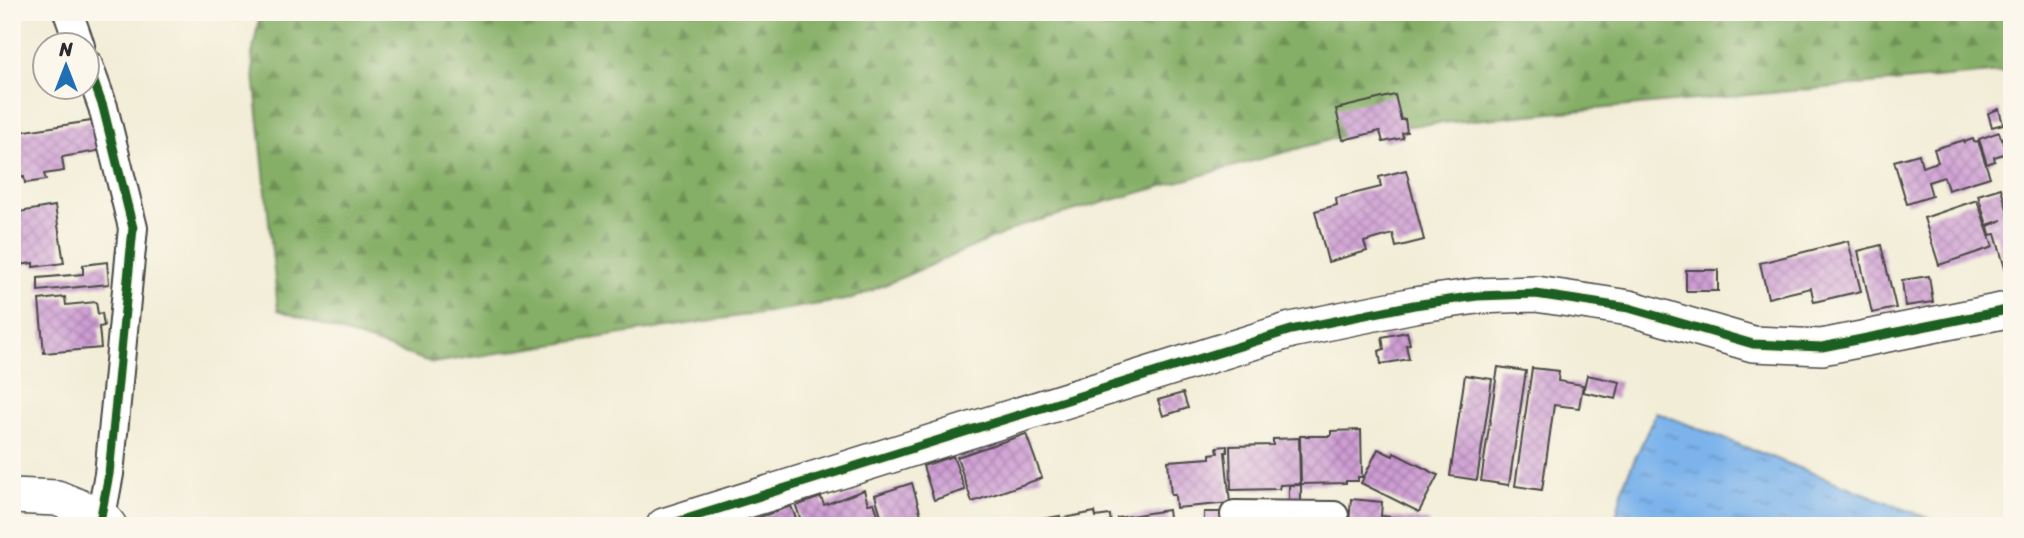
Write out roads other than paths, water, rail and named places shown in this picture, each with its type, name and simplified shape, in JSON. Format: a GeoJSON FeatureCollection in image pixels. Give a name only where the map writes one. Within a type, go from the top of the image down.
{"type":"FeatureCollection","features":[{"type":"Feature","properties":{"kind":"street"},"geometry":{"type":"LineString","coordinates":[[68,12],[75,32]]}},
{"type":"Feature","properties":{"kind":"street"},"geometry":{"type":"LineString","coordinates":[[12,496],[57,498],[105,521],[133,228],[101,102]]}},
{"type":"Feature","properties":{"kind":"street"},"geometry":{"type":"LineString","coordinates":[[664,526],[1291,330],[1414,305],[1477,296],[1536,294],[1629,308],[1753,344],[1822,347],[2012,309]]}},
{"type":"Feature","properties":{"kind":"street"},"geometry":{"type":"LineString","coordinates":[[1235,515],[1334,516],[1333,526]]}},
{"type":"Feature","properties":{"kind":"water"},"geometry":{"type":"Polygon","coordinates":[[[1656,412],[1938,522],[1941,526],[1614,526],[1624,483],[1656,412]]]}}]}
